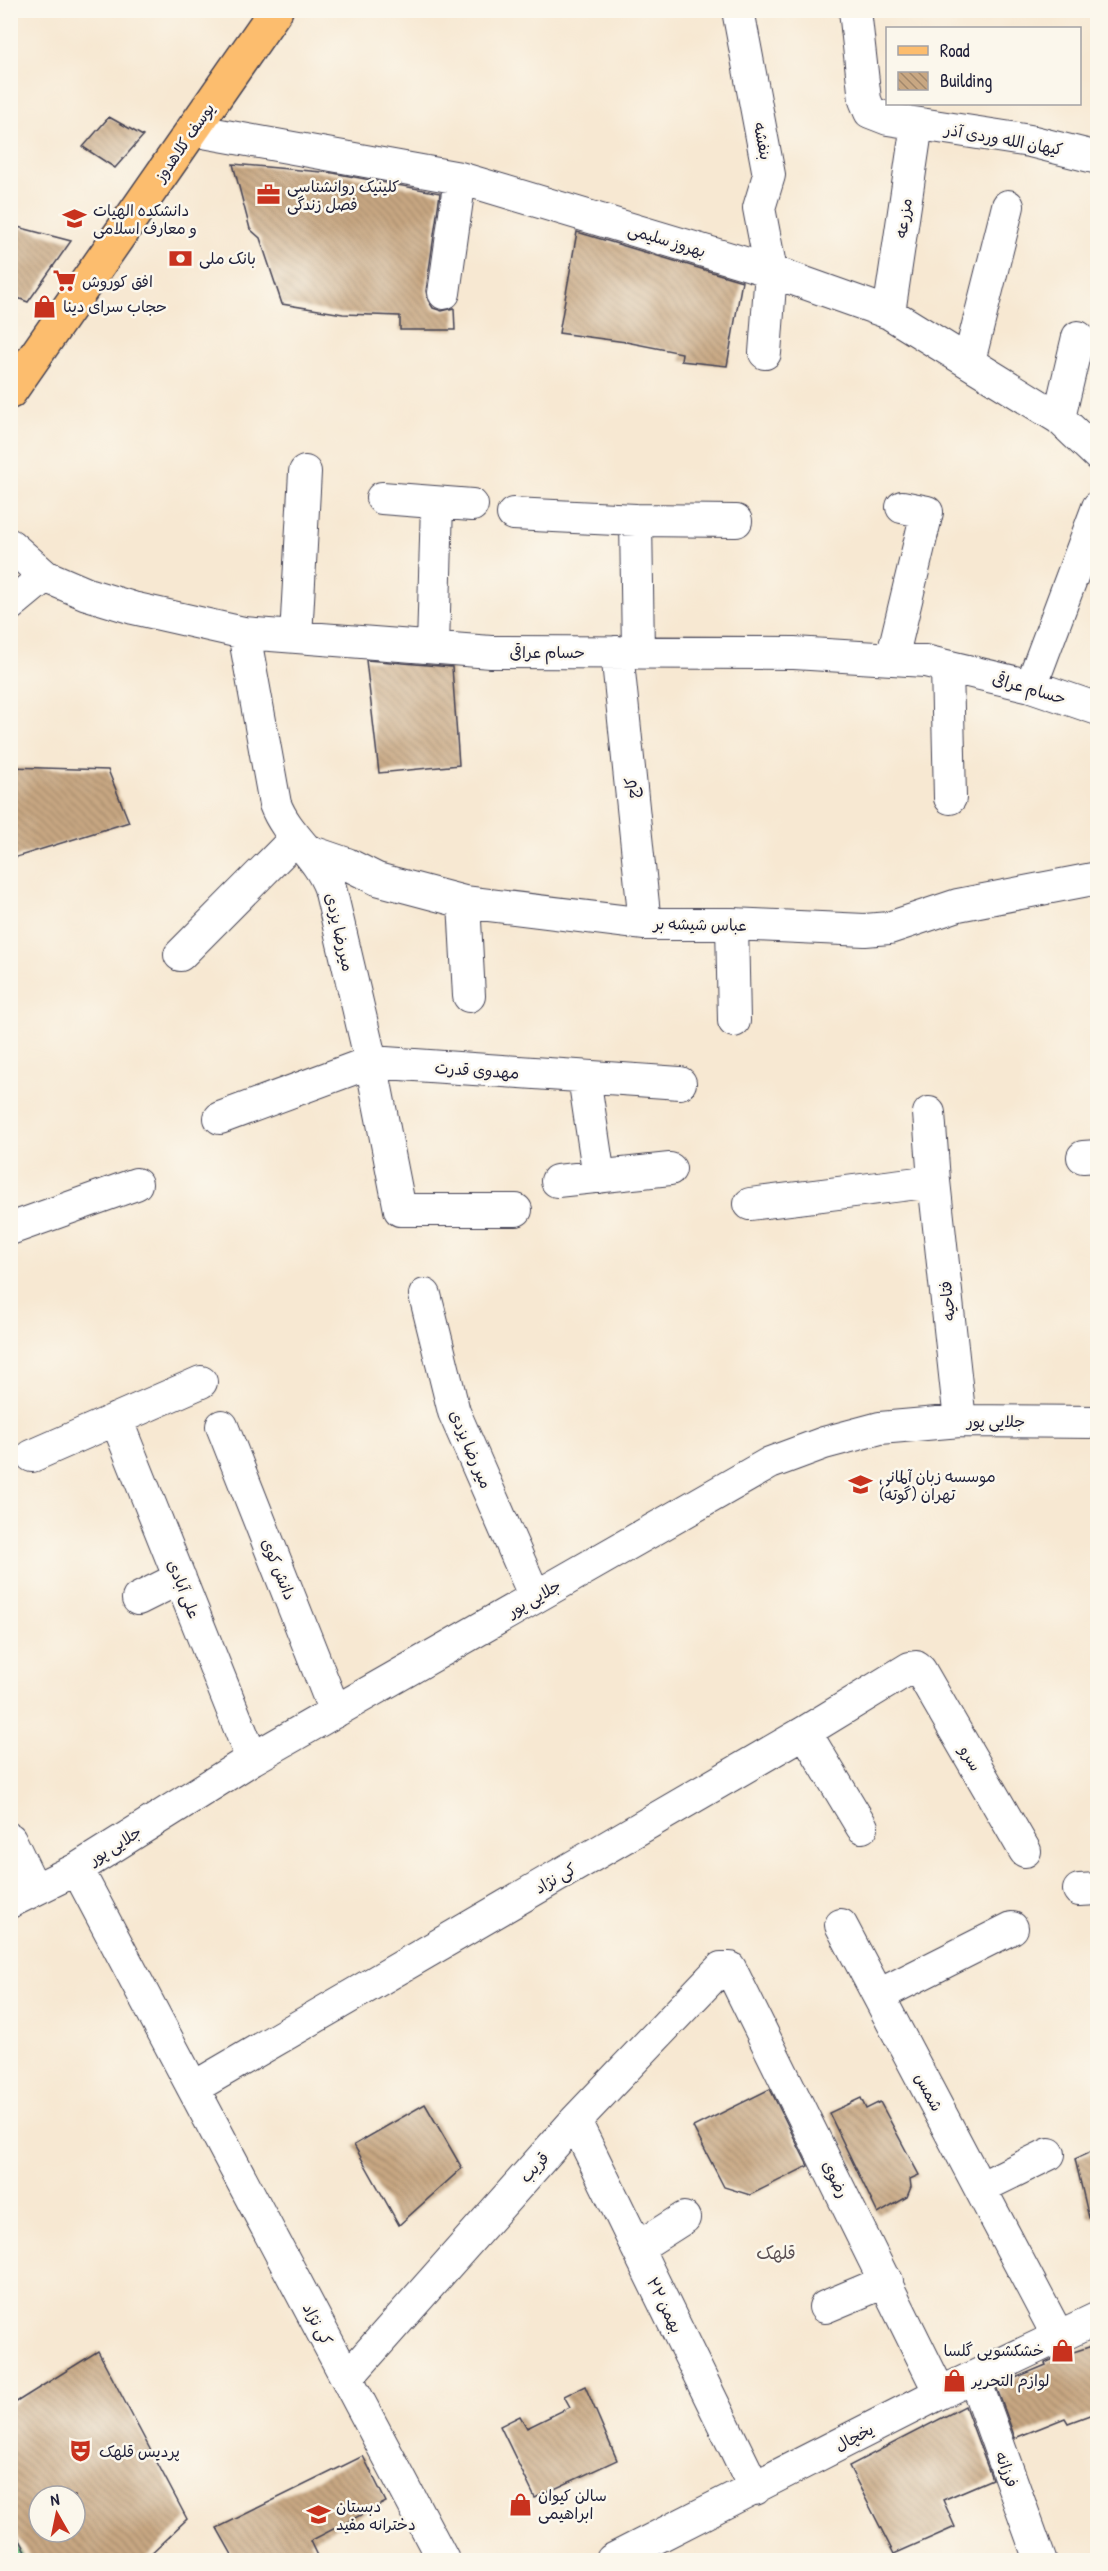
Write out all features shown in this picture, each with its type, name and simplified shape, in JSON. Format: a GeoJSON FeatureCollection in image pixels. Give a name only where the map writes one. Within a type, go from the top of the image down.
{"type":"FeatureCollection","features":[{"type":"Feature","properties":{"kind":"main road","name":"یوسف کلاهدوز"},"geometry":{"type":"LineString","coordinates":[[10,392],[276,10]]}},
{"type":"Feature","properties":{"kind":"street","name":"بنفشه"},"geometry":{"type":"LineString","coordinates":[[738,10],[769,175],[759,208],[771,271],[765,353]]}},
{"type":"Feature","properties":{"kind":"street","name":"کیهان الله وردی آذر"},"geometry":{"type":"LineString","coordinates":[[855,10],[865,100],[870,112],[879,117],[917,124],[1030,141],[1098,158]]}},
{"type":"Feature","properties":{"kind":"street","name":"مزرعه"},"geometry":{"type":"LineString","coordinates":[[889,313],[917,124]]}},
{"type":"Feature","properties":{"kind":"street","name":"بهروز سلیمی"},"geometry":{"type":"LineString","coordinates":[[192,130],[460,178],[771,271],[889,313],[1059,418],[1098,455]]}},
{"type":"Feature","properties":{"kind":"street"},"geometry":{"type":"LineString","coordinates":[[444,293],[460,178]]}},
{"type":"Feature","properties":{"kind":"street"},"geometry":{"type":"LineString","coordinates":[[969,361],[1008,206]]}},
{"type":"Feature","properties":{"kind":"street"},"geometry":{"type":"LineString","coordinates":[[1059,418],[1078,337]]}},
{"type":"Feature","properties":{"kind":"street"},"geometry":{"type":"LineString","coordinates":[[296,637],[305,472]]}},
{"type":"Feature","properties":{"kind":"street"},"geometry":{"type":"LineString","coordinates":[[382,498],[471,504]]}},
{"type":"Feature","properties":{"kind":"street"},"geometry":{"type":"LineString","coordinates":[[433,647],[437,502]]}},
{"type":"Feature","properties":{"kind":"street"},"geometry":{"type":"LineString","coordinates":[[892,659],[927,512],[902,507]]}},
{"type":"Feature","properties":{"kind":"street"},"geometry":{"type":"LineString","coordinates":[[1030,687],[1098,507]]}},
{"type":"Feature","properties":{"kind":"street"},"geometry":{"type":"LineString","coordinates":[[513,514],[636,520],[736,521]]}},
{"type":"Feature","properties":{"kind":"street","name":"کاج"},"geometry":{"type":"LineString","coordinates":[[636,520],[628,652],[645,924]]}},
{"type":"Feature","properties":{"kind":"street","name":"حسام عراقی"},"geometry":{"type":"LineString","coordinates":[[10,545],[45,576],[87,594],[133,608],[244,633],[491,652],[794,653],[892,659],[925,662],[1030,687],[1098,709]]}},
{"type":"Feature","properties":{"kind":"street"},"geometry":{"type":"LineString","coordinates":[[10,605],[45,576]]}},
{"type":"Feature","properties":{"kind":"street","name":"میررضا یزدی"},"geometry":{"type":"LineString","coordinates":[[244,633],[275,804],[281,819],[326,876],[330,888],[370,1062],[400,1210],[516,1210]]}},
{"type":"Feature","properties":{"kind":"street"},"geometry":{"type":"LineString","coordinates":[[947,667],[950,798]]}},
{"type":"Feature","properties":{"kind":"street"},"geometry":{"type":"LineString","coordinates":[[180,955],[301,844]]}},
{"type":"Feature","properties":{"kind":"street","name":"عباس شیشه بر"},"geometry":{"type":"LineString","coordinates":[[301,844],[377,879],[464,902],[645,924],[732,924],[865,930],[889,928],[958,905],[1098,879]]}},
{"type":"Feature","properties":{"kind":"street"},"geometry":{"type":"LineString","coordinates":[[464,902],[469,996]]}},
{"type":"Feature","properties":{"kind":"street"},"geometry":{"type":"LineString","coordinates":[[732,924],[734,1021]]}},
{"type":"Feature","properties":{"kind":"street"},"geometry":{"type":"LineString","coordinates":[[220,1118],[370,1062]]}},
{"type":"Feature","properties":{"kind":"street","name":"مهدوی قدرت"},"geometry":{"type":"LineString","coordinates":[[370,1062],[680,1083]]}},
{"type":"Feature","properties":{"kind":"street"},"geometry":{"type":"LineString","coordinates":[[584,1077],[599,1177]]}},
{"type":"Feature","properties":{"kind":"street","name":"فتاحیه"},"geometry":{"type":"LineString","coordinates":[[929,1113],[934,1181],[960,1421]]}},
{"type":"Feature","properties":{"kind":"street"},"geometry":{"type":"LineString","coordinates":[[557,1181],[670,1169]]}},
{"type":"Feature","properties":{"kind":"street"},"geometry":{"type":"LineString","coordinates":[[750,1204],[934,1181]]}},
{"type":"Feature","properties":{"kind":"street"},"geometry":{"type":"LineString","coordinates":[[10,1229],[136,1184]]}},
{"type":"Feature","properties":{"kind":"street","name":"میر رضا یزدی"},"geometry":{"type":"LineString","coordinates":[[425,1295],[454,1412],[535,1597]]}},
{"type":"Feature","properties":{"kind":"street"},"geometry":{"type":"LineString","coordinates":[[32,1456],[201,1382]]}},
{"type":"Feature","properties":{"kind":"street","name":"علی آبادی"},"geometry":{"type":"LineString","coordinates":[[116,1419],[252,1760]]}},
{"type":"Feature","properties":{"kind":"street","name":"جلایی پور"},"geometry":{"type":"LineString","coordinates":[[22,1896],[77,1869],[252,1760],[770,1463],[824,1443],[880,1428],[960,1421],[1098,1422]]}},
{"type":"Feature","properties":{"kind":"street","name":"دانش کوی"},"geometry":{"type":"LineString","coordinates":[[222,1426],[335,1712]]}},
{"type":"Feature","properties":{"kind":"street"},"geometry":{"type":"LineString","coordinates":[[138,1599],[180,1578]]}},
{"type":"Feature","properties":{"kind":"street","name":"کی نژاد"},"geometry":{"type":"LineString","coordinates":[[193,2088],[805,1732],[910,1668],[916,1667]]}},
{"type":"Feature","properties":{"kind":"street","name":"سرو"},"geometry":{"type":"LineString","coordinates":[[916,1667],[920,1670],[1025,1851]]}},
{"type":"Feature","properties":{"kind":"street"},"geometry":{"type":"LineString","coordinates":[[805,1732],[862,1827]]}},
{"type":"Feature","properties":{"kind":"street"},"geometry":{"type":"LineString","coordinates":[[10,1839],[22,1896]]}},
{"type":"Feature","properties":{"kind":"street","name":"کی نژاد"},"geometry":{"type":"LineString","coordinates":[[77,1869],[443,2560]]}},
{"type":"Feature","properties":{"kind":"street","name":"شمس"},"geometry":{"type":"LineString","coordinates":[[841,1925],[1058,2336]]}},
{"type":"Feature","properties":{"kind":"street"},"geometry":{"type":"LineString","coordinates":[[879,1995],[1012,1928]]}},
{"type":"Feature","properties":{"kind":"street","name":"قریب"},"geometry":{"type":"LineString","coordinates":[[347,2378],[575,2121],[721,1968],[730,1968]]}},
{"type":"Feature","properties":{"kind":"street","name":"رضوی"},"geometry":{"type":"LineString","coordinates":[[730,1968],[940,2393]]}},
{"type":"Feature","properties":{"kind":"street","name":"۲۲ بهمن"},"geometry":{"type":"LineString","coordinates":[[575,2121],[755,2489]]}},
{"type":"Feature","properties":{"kind":"street"},"geometry":{"type":"LineString","coordinates":[[980,2188],[1049,2154]]}},
{"type":"Feature","properties":{"kind":"street"},"geometry":{"type":"LineString","coordinates":[[637,2248],[684,2218]]}},
{"type":"Feature","properties":{"kind":"street"},"geometry":{"type":"LineString","coordinates":[[825,2307],[887,2282]]}},
{"type":"Feature","properties":{"kind":"street","name":"یخچال"},"geometry":{"type":"LineString","coordinates":[[612,2560],[940,2393],[1098,2318]]}},
{"type":"Feature","properties":{"kind":"street","name":"فرزانه"},"geometry":{"type":"LineString","coordinates":[[974,2377],[1040,2560]]}},
{"type":"Feature","properties":{"kind":"green space"},"geometry":{"type":"Polygon","coordinates":[[[11,2535],[24,2560],[11,2560],[11,2535]]]}},
{"type":"Feature","properties":{"kind":"building"},"geometry":{"type":"Polygon","coordinates":[[[109,117],[143,136],[115,168],[83,147],[109,117]]]}},
{"type":"Feature","properties":{"kind":"building"},"geometry":{"type":"Polygon","coordinates":[[[233,164],[333,173],[440,193],[426,291],[433,308],[442,311],[454,308],[455,330],[400,330],[400,316],[343,314],[282,304],[260,238],[250,229],[233,164]]]}},
{"type":"Feature","properties":{"kind":"building"},"geometry":{"type":"Polygon","coordinates":[[[10,225],[71,241],[28,302],[10,295],[10,225]]]}},
{"type":"Feature","properties":{"kind":"building"},"geometry":{"type":"Polygon","coordinates":[[[577,232],[742,281],[727,366],[681,361],[682,353],[626,342],[559,333],[577,232]]]}},
{"type":"Feature","properties":{"kind":"building"},"geometry":{"type":"Polygon","coordinates":[[[366,660],[452,667],[459,765],[379,773],[366,660]]]}},
{"type":"Feature","properties":{"kind":"building"},"geometry":{"type":"Polygon","coordinates":[[[10,767],[108,770],[129,822],[10,859],[10,767]]]}},
{"type":"Feature","properties":{"kind":"building"},"geometry":{"type":"Polygon","coordinates":[[[770,2089],[808,2166],[750,2195],[724,2187],[693,2127],[770,2089]]]}},
{"type":"Feature","properties":{"kind":"building"},"geometry":{"type":"Polygon","coordinates":[[[861,2098],[866,2109],[880,2102],[919,2175],[910,2179],[911,2187],[907,2197],[878,2214],[829,2113],[861,2098]]]}},
{"type":"Feature","properties":{"kind":"building"},"geometry":{"type":"Polygon","coordinates":[[[425,2104],[462,2168],[399,2225],[354,2145],[425,2104]]]}},
{"type":"Feature","properties":{"kind":"building"},"geometry":{"type":"Polygon","coordinates":[[[1095,2150],[1098,2218],[1089,2218],[1075,2159],[1095,2150]]]}},
{"type":"Feature","properties":{"kind":"building"},"geometry":{"type":"Polygon","coordinates":[[[1098,2344],[1098,2412],[1068,2423],[1065,2418],[1015,2438],[996,2386],[1046,2365],[1045,2363],[1058,2357],[1098,2344]]]}},
{"type":"Feature","properties":{"kind":"building","name":"پردیس قلهک"},"geometry":{"type":"Polygon","coordinates":[[[98,2351],[187,2519],[144,2560],[31,2560],[10,2522],[10,2406],[98,2351]]]}},
{"type":"Feature","properties":{"kind":"building"},"geometry":{"type":"Polygon","coordinates":[[[585,2386],[617,2460],[535,2498],[500,2426],[520,2416],[527,2428],[570,2407],[564,2396],[585,2386]]]}},
{"type":"Feature","properties":{"kind":"building"},"geometry":{"type":"Polygon","coordinates":[[[965,2406],[992,2479],[943,2500],[955,2527],[894,2554],[849,2466],[965,2406]]]}},
{"type":"Feature","properties":{"kind":"building","name":"دبستان دخترانه مفید"},"geometry":{"type":"Polygon","coordinates":[[[363,2456],[386,2502],[310,2541],[319,2560],[235,2560],[217,2528],[363,2456]]]}},
{"type":"Feature","properties":{"kind":"place","name":"کلینیک روانشناسی فصل زندگی"},"geometry":{"type":"Point","coordinates":[269,195]}},
{"type":"Feature","properties":{"kind":"place","name":"دانشکده الهیات و معارف اسلامی"},"geometry":{"type":"Point","coordinates":[75,219]}},
{"type":"Feature","properties":{"kind":"place","name":"بانک ملی"},"geometry":{"type":"Point","coordinates":[181,258]}},
{"type":"Feature","properties":{"kind":"place","name":"افق کوروش"},"geometry":{"type":"Point","coordinates":[64,281]}},
{"type":"Feature","properties":{"kind":"place","name":"حجاب سرای دینا"},"geometry":{"type":"Point","coordinates":[45,306]}},
{"type":"Feature","properties":{"kind":"place","name":"موسسه زبان آلمانی تهران (گوته)"},"geometry":{"type":"Point","coordinates":[861,1485]}},
{"type":"Feature","properties":{"kind":"place","name":"خشکشویی گلسا"},"geometry":{"type":"Point","coordinates":[1062,2350]}},
{"type":"Feature","properties":{"kind":"place","name":"لوازم التحریر"},"geometry":{"type":"Point","coordinates":[954,2380]}},
{"type":"Feature","properties":{"kind":"place","name":"پردیس قلهک"},"geometry":{"type":"Point","coordinates":[81,2451]}},
{"type":"Feature","properties":{"kind":"place","name":"سالن کیوان ابراهیمی"},"geometry":{"type":"Point","coordinates":[520,2504]}},
{"type":"Feature","properties":{"kind":"place","name":"دبستان دخترانه مفید"},"geometry":{"type":"Point","coordinates":[318,2515]}},
{"type":"Feature","properties":{"kind":"district","name":"قلهک"},"geometry":{"type":"Point","coordinates":[776,2253]}}]}
